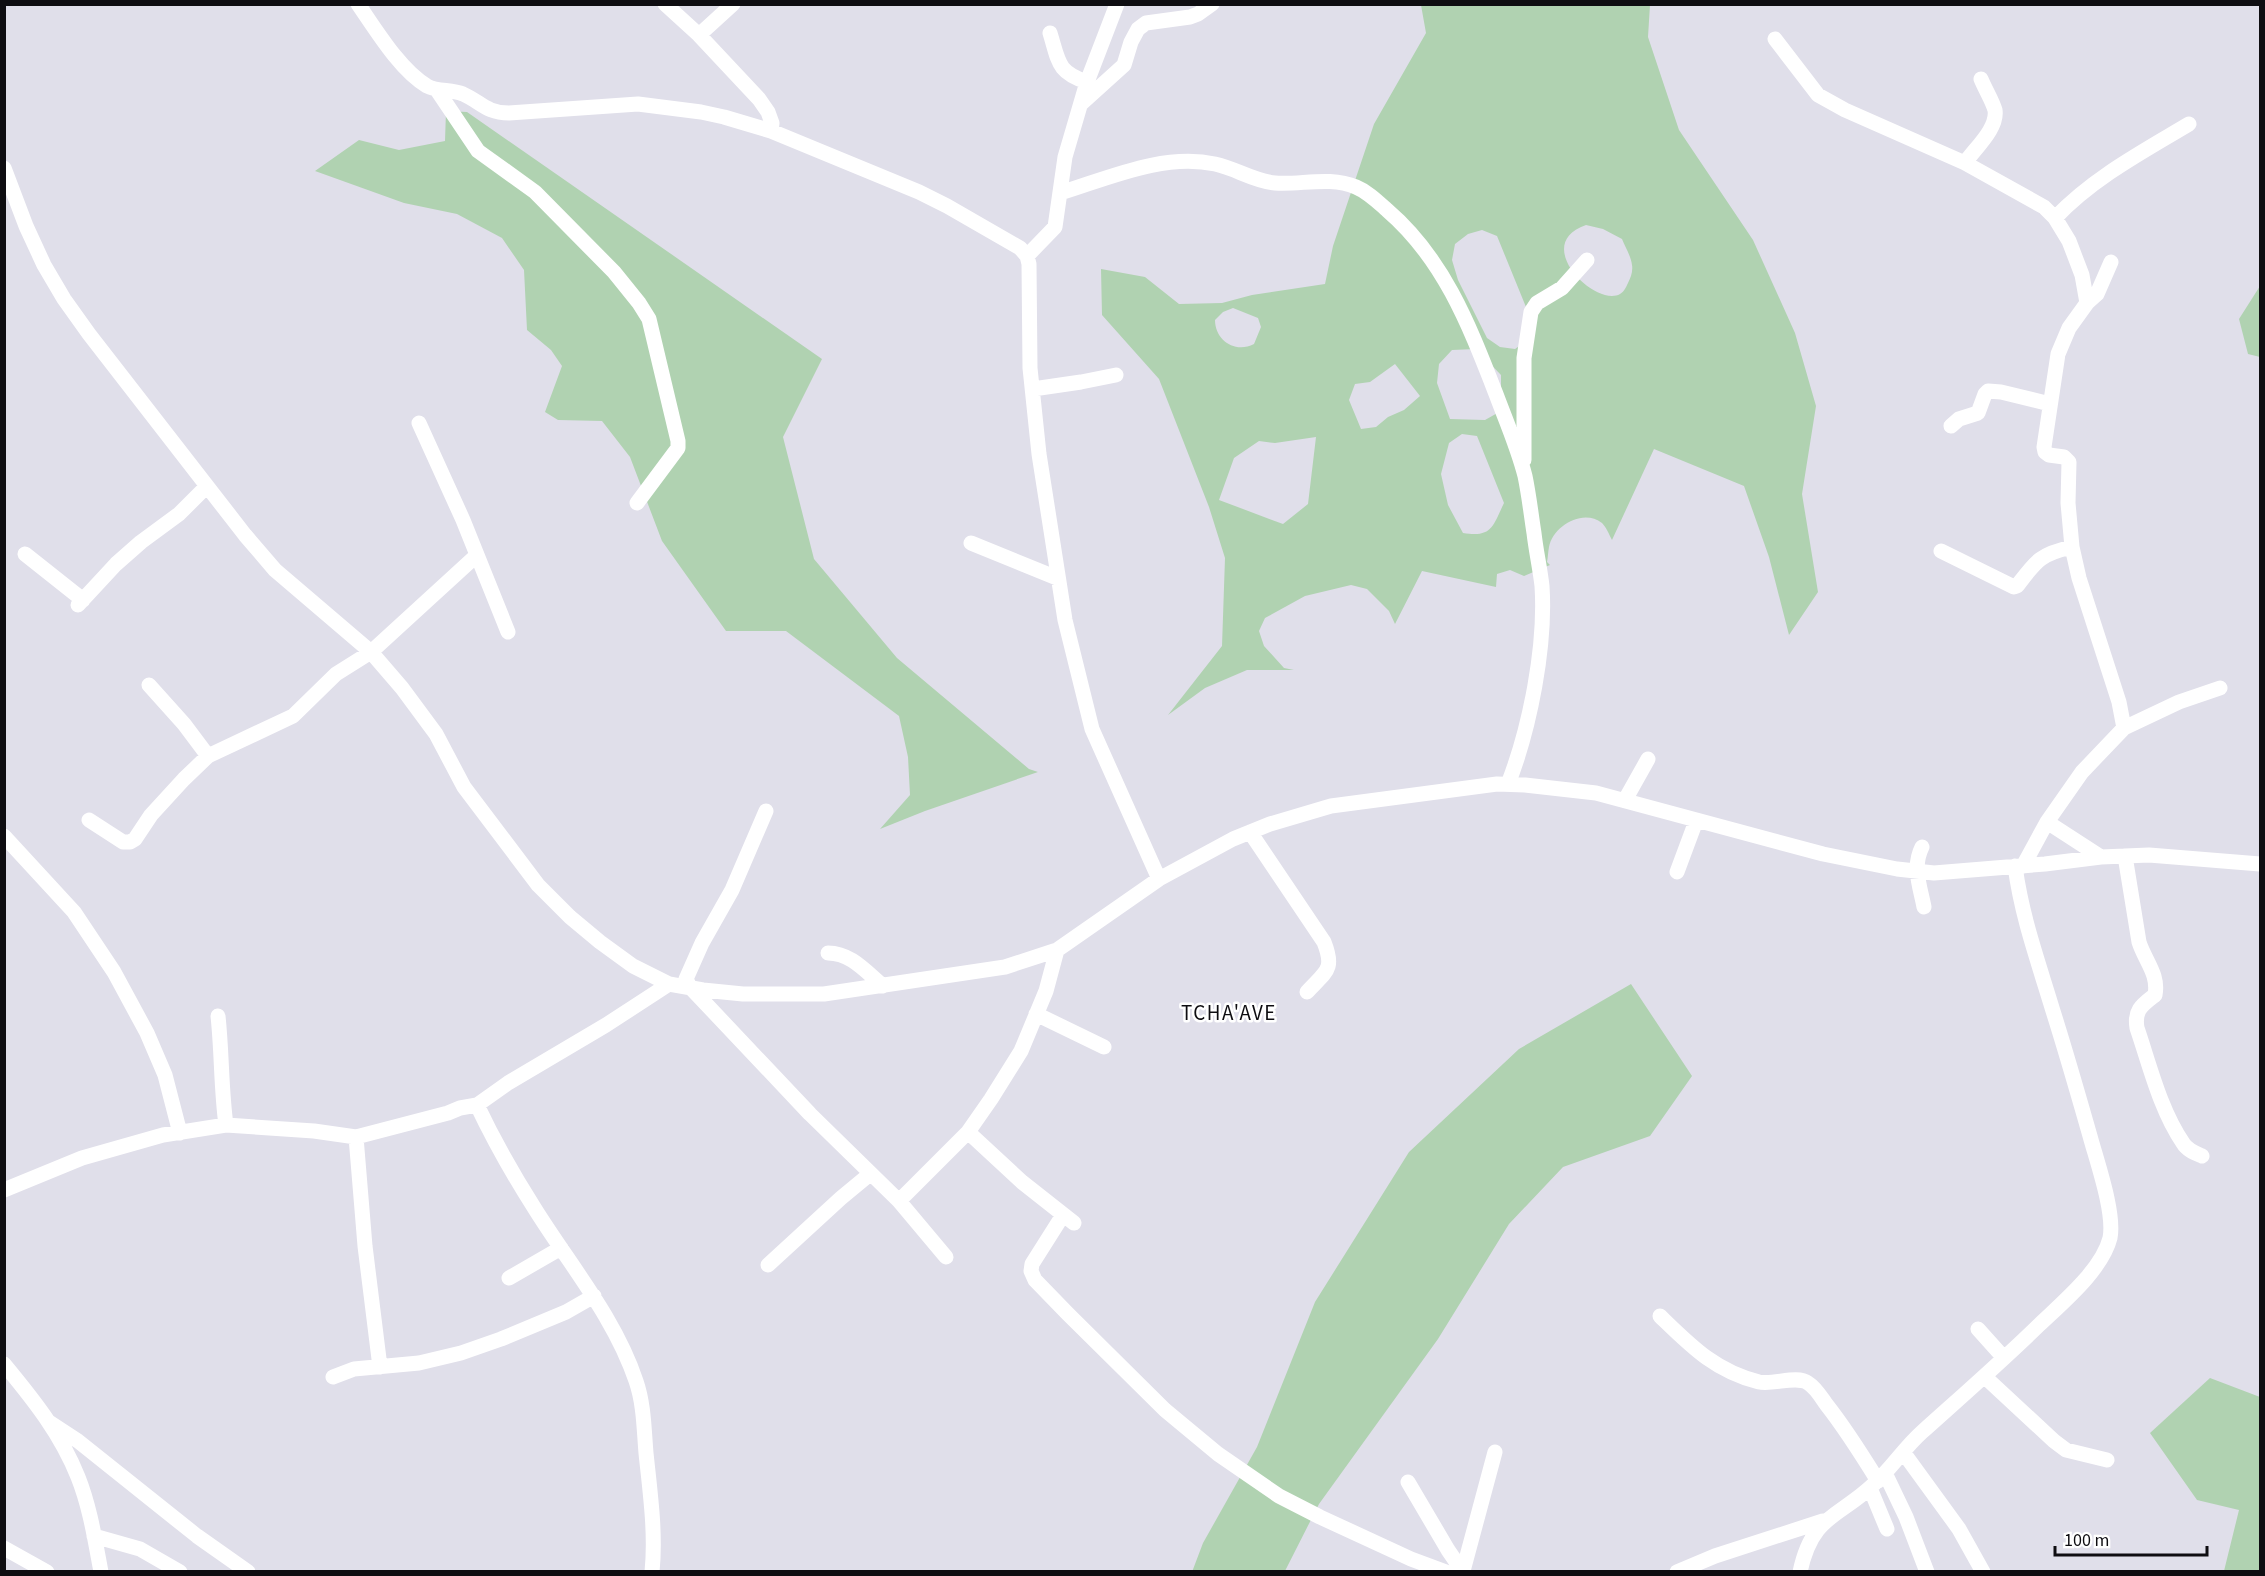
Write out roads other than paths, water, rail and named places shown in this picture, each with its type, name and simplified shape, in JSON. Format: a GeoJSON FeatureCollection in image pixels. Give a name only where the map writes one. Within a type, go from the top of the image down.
{"type":"FeatureCollection","features":[{"type":"Feature","properties":{"kind":"street"},"geometry":{"type":"LineString","coordinates":[[358,4],[416,78],[437,90],[461,93],[491,111],[499,113],[638,104],[701,112],[771,131],[947,206],[1014,243],[1027,256],[1033,389],[1039,454],[1065,620],[1092,729],[1159,879]]}},
{"type":"Feature","properties":{"kind":"street"},"geometry":{"type":"LineString","coordinates":[[665,4],[699,35],[759,99],[768,112],[772,123],[771,131]]}},
{"type":"Feature","properties":{"kind":"street"},"geometry":{"type":"LineString","coordinates":[[699,35],[733,4]]}},
{"type":"Feature","properties":{"kind":"street"},"geometry":{"type":"LineString","coordinates":[[1027,256],[1055,227],[1065,157],[1088,82],[1117,4]]}},
{"type":"Feature","properties":{"kind":"street"},"geometry":{"type":"LineString","coordinates":[[1082,103],[1124,65],[1131,42],[1138,29],[1146,23],[1190,17],[1212,4]]}},
{"type":"Feature","properties":{"kind":"street"},"geometry":{"type":"LineString","coordinates":[[1050,33],[1065,73],[1088,82]]}},
{"type":"Feature","properties":{"kind":"street"},"geometry":{"type":"LineString","coordinates":[[1775,39],[1818,95],[1845,110],[1965,163],[2044,207],[2055,218],[2069,241],[2082,275],[2087,303]]}},
{"type":"Feature","properties":{"kind":"street"},"geometry":{"type":"LineString","coordinates":[[1965,163],[1989,132],[1995,116],[1995,109],[1981,79]]}},
{"type":"Feature","properties":{"kind":"street"},"geometry":{"type":"LineString","coordinates":[[437,90],[478,151],[535,192],[572,228],[614,272],[649,320],[678,448],[637,503]]}},
{"type":"Feature","properties":{"kind":"street"},"geometry":{"type":"LineString","coordinates":[[2055,218],[2070,202],[2100,178],[2189,124]]}},
{"type":"Feature","properties":{"kind":"street"},"geometry":{"type":"LineString","coordinates":[[1060,193],[1138,169],[1176,161],[1215,164],[1258,180],[1275,183],[1340,182],[1356,187],[1371,196],[1396,217],[1431,255],[1454,294],[1486,370],[1524,475]]}},
{"type":"Feature","properties":{"kind":"street"},"geometry":{"type":"LineString","coordinates":[[5,172],[44,265],[64,299],[207,486],[275,570],[371,652],[402,688],[429,725],[464,787],[538,885],[570,917],[600,942],[633,966],[669,984],[703,990],[778,995],[824,994],[1005,968],[1057,950],[1159,879],[1250,832],[1296,815],[1331,806],[1508,784],[1556,788],[1625,800],[1696,821],[1859,863],[1934,873],[2125,856],[2172,856],[2260,864]]}},
{"type":"Feature","properties":{"kind":"street"},"geometry":{"type":"LineString","coordinates":[[1508,784],[1517,760],[1532,695],[1541,635],[1542,586],[1524,475],[1524,358],[1531,312],[1537,303],[1562,288],[1587,260]]}},
{"type":"Feature","properties":{"kind":"street"},"geometry":{"type":"LineString","coordinates":[[2111,262],[2097,294],[2087,303],[2063,339],[2058,354],[2044,447],[2049,455],[2064,457],[2069,462],[2068,504],[2072,547],[2079,578],[2119,702],[2124,728]]}},
{"type":"Feature","properties":{"kind":"street"},"geometry":{"type":"LineString","coordinates":[[1033,389],[1116,375]]}},
{"type":"Feature","properties":{"kind":"street"},"geometry":{"type":"LineString","coordinates":[[1951,426],[1959,419],[1978,413],[1988,391],[2050,404]]}},
{"type":"Feature","properties":{"kind":"street"},"geometry":{"type":"LineString","coordinates":[[419,423],[508,632]]}},
{"type":"Feature","properties":{"kind":"street"},"geometry":{"type":"LineString","coordinates":[[25,554],[80,603],[116,564],[179,514],[207,486]]}},
{"type":"Feature","properties":{"kind":"street"},"geometry":{"type":"LineString","coordinates":[[971,543],[1057,578]]}},
{"type":"Feature","properties":{"kind":"street"},"geometry":{"type":"LineString","coordinates":[[1941,551],[2014,587],[2044,555],[2072,547]]}},
{"type":"Feature","properties":{"kind":"street"},"geometry":{"type":"LineString","coordinates":[[89,820],[123,842],[130,842],[184,779],[208,756],[293,716],[336,674],[371,652],[477,555]]}},
{"type":"Feature","properties":{"kind":"street"},"geometry":{"type":"LineString","coordinates":[[149,685],[184,724],[208,756]]}},
{"type":"Feature","properties":{"kind":"street"},"geometry":{"type":"LineString","coordinates":[[1677,1572],[1747,1545],[1823,1521],[1878,1481],[1921,1433],[1985,1377],[2094,1271],[2110,1238],[2109,1209],[2060,1032],[2028,935],[2019,866],[2082,772],[2124,728],[2179,702],[2220,688]]}},
{"type":"Feature","properties":{"kind":"street"},"geometry":{"type":"LineString","coordinates":[[1625,800],[1648,759]]}},
{"type":"Feature","properties":{"kind":"street"},"geometry":{"type":"LineString","coordinates":[[766,811],[732,890],[688,972],[686,980],[690,987],[803,1107],[899,1201],[946,1257]]}},
{"type":"Feature","properties":{"kind":"street"},"geometry":{"type":"LineString","coordinates":[[1677,872],[1696,821]]}},
{"type":"Feature","properties":{"kind":"street"},"geometry":{"type":"LineString","coordinates":[[2047,822],[2101,857]]}},
{"type":"Feature","properties":{"kind":"street"},"geometry":{"type":"LineString","coordinates":[[1250,832],[1324,942],[1330,959],[1328,969],[1307,992]]}},
{"type":"Feature","properties":{"kind":"street"},"geometry":{"type":"LineString","coordinates":[[4,836],[75,912],[124,988],[165,1075],[180,1133]]}},
{"type":"Feature","properties":{"kind":"street"},"geometry":{"type":"LineString","coordinates":[[1922,847],[1917,856],[1916,871],[1924,907]]}},
{"type":"Feature","properties":{"kind":"street"},"geometry":{"type":"LineString","coordinates":[[2125,856],[2139,942],[2156,978],[2155,995],[2137,1010],[2135,1018],[2137,1028],[2164,1105],[2183,1144],[2202,1156]]}},
{"type":"Feature","properties":{"kind":"street"},"geometry":{"type":"LineString","coordinates":[[899,1201],[968,1132],[1021,1051],[1053,972],[1057,950]]}},
{"type":"Feature","properties":{"kind":"street"},"geometry":{"type":"LineString","coordinates":[[828,953],[838,953],[849,957],[883,986]]}},
{"type":"Feature","properties":{"kind":"street"},"geometry":{"type":"LineString","coordinates":[[4,1190],[82,1158],[163,1135],[226,1125],[315,1131],[356,1137],[477,1105],[508,1083],[669,984]]}},
{"type":"Feature","properties":{"kind":"street"},"geometry":{"type":"LineString","coordinates":[[1036,1014],[1104,1047]]}},
{"type":"Feature","properties":{"kind":"street"},"geometry":{"type":"LineString","coordinates":[[218,1016],[226,1125]]}},
{"type":"Feature","properties":{"kind":"street"},"geometry":{"type":"LineString","coordinates":[[477,1105],[529,1200],[594,1296],[637,1382],[642,1404],[653,1556],[652,1572]]}},
{"type":"Feature","properties":{"kind":"street"},"geometry":{"type":"LineString","coordinates":[[968,1132],[1014,1175],[1068,1219],[1032,1264],[1031,1272],[1035,1280],[1165,1410],[1218,1454],[1279,1496],[1411,1559],[1446,1572]]}},
{"type":"Feature","properties":{"kind":"street"},"geometry":{"type":"LineString","coordinates":[[356,1137],[365,1245],[380,1367]]}},
{"type":"Feature","properties":{"kind":"street"},"geometry":{"type":"LineString","coordinates":[[768,1265],[870,1174]]}},
{"type":"Feature","properties":{"kind":"street"},"geometry":{"type":"LineString","coordinates":[[509,1278],[561,1248]]}},
{"type":"Feature","properties":{"kind":"street"},"geometry":{"type":"LineString","coordinates":[[333,1377],[354,1369],[419,1363],[461,1353],[566,1312],[594,1296]]}},
{"type":"Feature","properties":{"kind":"street"},"geometry":{"type":"LineString","coordinates":[[1660,1316],[1701,1356],[1728,1370],[1760,1382],[1779,1383],[1800,1379],[1808,1383],[1837,1418],[1878,1481],[1905,1517],[1927,1572]]}},
{"type":"Feature","properties":{"kind":"street"},"geometry":{"type":"LineString","coordinates":[[1978,1329],[2004,1358]]}},
{"type":"Feature","properties":{"kind":"street"},"geometry":{"type":"LineString","coordinates":[[4,1364],[49,1422],[77,1476],[85,1497],[101,1572]]}},
{"type":"Feature","properties":{"kind":"street"},"geometry":{"type":"LineString","coordinates":[[1985,1377],[2054,1441],[2066,1449],[2107,1460]]}},
{"type":"Feature","properties":{"kind":"street"},"geometry":{"type":"LineString","coordinates":[[49,1422],[78,1441],[205,1542],[248,1572]]}},
{"type":"Feature","properties":{"kind":"street"},"geometry":{"type":"LineString","coordinates":[[1463,1571],[1495,1452]]}},
{"type":"Feature","properties":{"kind":"street"},"geometry":{"type":"LineString","coordinates":[[1903,1452],[1959,1529],[1983,1572]]}},
{"type":"Feature","properties":{"kind":"street"},"geometry":{"type":"LineString","coordinates":[[1878,1481],[1887,1529]]}},
{"type":"Feature","properties":{"kind":"street"},"geometry":{"type":"LineString","coordinates":[[1408,1482],[1463,1571]]}},
{"type":"Feature","properties":{"kind":"street"},"geometry":{"type":"LineString","coordinates":[[1800,1572],[1803,1557],[1811,1539],[1823,1521]]}},
{"type":"Feature","properties":{"kind":"street"},"geometry":{"type":"LineString","coordinates":[[94,1536],[140,1549],[180,1572]]}},
{"type":"Feature","properties":{"kind":"street"},"geometry":{"type":"LineString","coordinates":[[4,1548],[47,1572]]}},
{"type":"Feature","properties":{"kind":"district","name":"TCHA'AVE"},"geometry":{"type":"Point","coordinates":[1229,1013]}}]}
